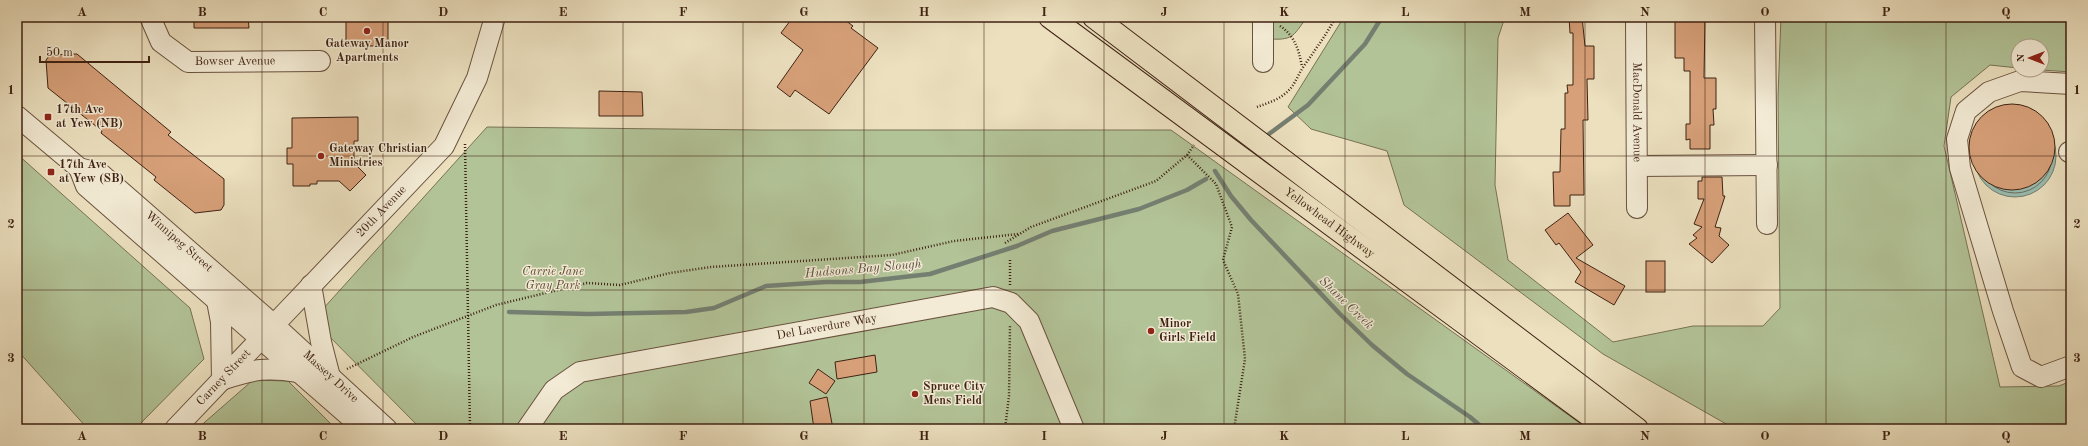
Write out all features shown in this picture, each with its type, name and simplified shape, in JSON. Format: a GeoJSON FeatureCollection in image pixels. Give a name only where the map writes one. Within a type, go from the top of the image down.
{"type":"FeatureCollection","features":[{"type":"Feature","properties":{"kind":"highway","name":"Yellowhead Highway"},"geometry":{"type":"LineString","coordinates":[[1050,17],[1608,429]]}},
{"type":"Feature","properties":{"kind":"highway","name":"Yellowhead Highway"},"geometry":{"type":"LineString","coordinates":[[1094,17],[1637,429]]}},
{"type":"Feature","properties":{"kind":"street","name":"Bowser Avenue"},"geometry":{"type":"LineString","coordinates":[[150,17],[161,42],[188,62],[320,61]]}},
{"type":"Feature","properties":{"kind":"street","name":"20th Avenue"},"geometry":{"type":"LineString","coordinates":[[267,332],[444,146],[477,78],[495,17]]}},
{"type":"Feature","properties":{"kind":"street","name":"MacDonald Avenue"},"geometry":{"type":"LineString","coordinates":[[1636,17],[1638,166],[1637,208]]}},
{"type":"Feature","properties":{"kind":"street"},"geometry":{"type":"LineString","coordinates":[[1765,17],[1767,224]]}},
{"type":"Feature","properties":{"kind":"street"},"geometry":{"type":"LineString","coordinates":[[1262,62],[1269,20]]}},
{"type":"Feature","properties":{"kind":"street"},"geometry":{"type":"LineString","coordinates":[[2071,84],[2020,81],[1989,92],[1966,111],[1956,139],[1960,168],[2003,311],[2022,367],[2041,377],[2071,366]]}},
{"type":"Feature","properties":{"kind":"street","name":"Winnipeg Street"},"geometry":{"type":"LineString","coordinates":[[17,116],[79,168],[101,174],[267,332]]}},
{"type":"Feature","properties":{"kind":"street"},"geometry":{"type":"LineString","coordinates":[[1638,166],[1767,165]]}},
{"type":"Feature","properties":{"kind":"street","name":"Winnipeg Street"},"geometry":{"type":"LineString","coordinates":[[79,168],[86,186],[217,301],[267,332]]}},
{"type":"Feature","properties":{"kind":"street"},"geometry":{"type":"LineString","coordinates":[[311,285],[321,342],[330,377]]}},
{"type":"Feature","properties":{"kind":"street","name":"Del Laverdure Way"},"geometry":{"type":"LineString","coordinates":[[527,429],[554,390],[580,372],[993,296],[1011,303],[1029,321],[1074,429]]}},
{"type":"Feature","properties":{"kind":"street"},"geometry":{"type":"LineString","coordinates":[[217,301],[221,322],[222,380],[255,370],[277,369],[299,372]]}},
{"type":"Feature","properties":{"kind":"street","name":"Massey Drive"},"geometry":{"type":"LineString","coordinates":[[267,332],[299,372],[364,429]]}},
{"type":"Feature","properties":{"kind":"street","name":"Massey Drive"},"geometry":{"type":"LineString","coordinates":[[267,332],[330,377],[387,429]]}},
{"type":"Feature","properties":{"kind":"street","name":"Carney Street"},"geometry":{"type":"LineString","coordinates":[[175,429],[267,332]]}},
{"type":"Feature","properties":{"kind":"path"},"geometry":{"type":"LineString","coordinates":[[1257,108],[1273,101],[1289,91],[1299,78],[1302,68],[1322,43],[1336,17]]}},
{"type":"Feature","properties":{"kind":"path"},"geometry":{"type":"LineString","coordinates":[[1269,20],[1288,32],[1294,40],[1299,51],[1302,68]]}},
{"type":"Feature","properties":{"kind":"path"},"geometry":{"type":"LineString","coordinates":[[464,138],[470,429]]}},
{"type":"Feature","properties":{"kind":"path"},"geometry":{"type":"LineString","coordinates":[[1006,242],[1031,227],[1156,181],[1187,156],[1196,140]]}},
{"type":"Feature","properties":{"kind":"path"},"geometry":{"type":"LineString","coordinates":[[1187,156],[1216,184],[1232,227],[1224,260],[1238,294],[1245,359],[1234,429]]}},
{"type":"Feature","properties":{"kind":"path"},"geometry":{"type":"LineString","coordinates":[[330,377],[413,337],[496,304],[587,283],[620,285],[670,273],[711,267],[892,255],[954,241],[1018,234]]}},
{"type":"Feature","properties":{"kind":"path"},"geometry":{"type":"LineString","coordinates":[[1005,429],[1009,396],[1011,303],[1010,260]]}},
{"type":"Feature","properties":{"kind":"green space"},"geometry":{"type":"Polygon","coordinates":[[[1267,17],[1307,17],[1291,36],[1282,39],[1267,39],[1267,17]]]}},
{"type":"Feature","properties":{"kind":"green space"},"geometry":{"type":"Polygon","coordinates":[[[1344,17],[1505,17],[1498,38],[1495,185],[1508,260],[1613,342],[1693,326],[1763,326],[1780,308],[1778,96],[1781,17],[2071,17],[2071,72],[2050,71],[2050,38],[2010,38],[2010,67],[1990,65],[1951,97],[1944,146],[2000,387],[2059,386],[2071,381],[2071,429],[1735,429],[1603,354],[1404,205],[1387,151],[1311,129],[1288,107],[1344,17]]]}},
{"type":"Feature","properties":{"kind":"green space","name":"Carrie Jane Gray Park"},"geometry":{"type":"Polygon","coordinates":[[[487,127],[761,130],[1171,130],[1588,429],[421,429],[313,320],[487,127]]]}},
{"type":"Feature","properties":{"kind":"green space"},"geometry":{"type":"Polygon","coordinates":[[[17,154],[190,308],[204,359],[135,429],[88,429],[17,350],[17,154]]]}},
{"type":"Feature","properties":{"kind":"green space"},"geometry":{"type":"Polygon","coordinates":[[[253,380],[288,381],[336,429],[197,429],[253,380]]]}},
{"type":"Feature","properties":{"kind":"water"},"geometry":{"type":"Polygon","coordinates":[[[2015,115],[2031,118],[2044,127],[2053,140],[2056,156],[2053,172],[2044,185],[2031,194],[2015,197],[1999,194],[1986,185],[1977,172],[1974,156],[1977,140],[1986,127],[1999,118],[2015,115]]]}},
{"type":"Feature","properties":{"kind":"building"},"geometry":{"type":"Polygon","coordinates":[[[194,17],[248,17],[249,28],[194,28],[194,17]]]}},
{"type":"Feature","properties":{"kind":"building","name":"Gateway Manor Apartments"},"geometry":{"type":"Polygon","coordinates":[[[346,17],[388,17],[388,46],[346,46],[346,17]]]}},
{"type":"Feature","properties":{"kind":"building"},"geometry":{"type":"Polygon","coordinates":[[[793,17],[841,17],[853,26],[851,28],[878,48],[829,114],[795,90],[790,97],[777,87],[803,50],[781,33],[793,17]]]}},
{"type":"Feature","properties":{"kind":"building"},"geometry":{"type":"Polygon","coordinates":[[[1569,17],[1582,17],[1585,46],[1594,46],[1594,79],[1587,79],[1588,120],[1583,120],[1584,195],[1570,195],[1570,206],[1554,206],[1553,172],[1560,172],[1561,129],[1565,129],[1565,93],[1568,93],[1567,85],[1573,85],[1573,33],[1570,33],[1569,17]]]}},
{"type":"Feature","properties":{"kind":"building"},"geometry":{"type":"Polygon","coordinates":[[[1675,17],[1705,17],[1704,78],[1716,78],[1716,109],[1713,109],[1714,125],[1710,125],[1710,149],[1690,149],[1690,139],[1686,140],[1686,124],[1690,124],[1690,71],[1684,71],[1684,58],[1675,58],[1675,17]]]}},
{"type":"Feature","properties":{"kind":"building"},"geometry":{"type":"Polygon","coordinates":[[[77,54],[171,132],[168,135],[224,179],[224,205],[221,210],[195,213],[154,180],[156,177],[101,133],[102,131],[48,88],[46,60],[50,55],[77,54]]]}},
{"type":"Feature","properties":{"kind":"building"},"geometry":{"type":"Polygon","coordinates":[[[599,91],[642,92],[643,116],[599,116],[599,91]]]}},
{"type":"Feature","properties":{"kind":"building"},"geometry":{"type":"Polygon","coordinates":[[[2012,104],[2028,108],[2042,117],[2051,131],[2055,147],[2051,163],[2042,177],[2028,186],[2012,190],[1996,186],[1982,177],[1973,163],[1969,147],[1973,131],[1982,117],[1996,108],[2012,104]]]}},
{"type":"Feature","properties":{"kind":"building","name":"Gateway Christian Ministries"},"geometry":{"type":"Polygon","coordinates":[[[358,117],[358,141],[354,141],[354,163],[366,175],[350,191],[339,181],[317,181],[317,184],[310,184],[310,186],[293,186],[293,164],[287,164],[287,148],[292,148],[292,118],[358,117]]]}},
{"type":"Feature","properties":{"kind":"building"},"geometry":{"type":"Polygon","coordinates":[[[1702,177],[1722,177],[1723,196],[1725,196],[1715,227],[1721,228],[1719,236],[1729,245],[1712,263],[1689,244],[1697,238],[1693,235],[1702,227],[1694,224],[1704,199],[1698,199],[1698,181],[1702,181],[1702,177]]]}},
{"type":"Feature","properties":{"kind":"building"},"geometry":{"type":"Polygon","coordinates":[[[1568,213],[1593,245],[1576,258],[1625,286],[1614,305],[1575,282],[1581,272],[1559,243],[1556,245],[1545,230],[1568,213]]]}},
{"type":"Feature","properties":{"kind":"building"},"geometry":{"type":"Polygon","coordinates":[[[1646,261],[1665,261],[1665,292],[1646,292],[1646,261]]]}},
{"type":"Feature","properties":{"kind":"building"},"geometry":{"type":"Polygon","coordinates":[[[875,355],[877,372],[837,379],[835,362],[875,355]]]}},
{"type":"Feature","properties":{"kind":"building"},"geometry":{"type":"Polygon","coordinates":[[[818,369],[835,381],[826,394],[809,383],[818,369]]]}},
{"type":"Feature","properties":{"kind":"building"},"geometry":{"type":"Polygon","coordinates":[[[827,397],[833,429],[814,429],[810,401],[827,397]]]}},
{"type":"Feature","properties":{"kind":"waterway","name":"Hudsons Bay Slough"},"geometry":{"type":"LineString","coordinates":[[1265,137],[1308,105],[1365,44],[1382,17]]}},
{"type":"Feature","properties":{"kind":"waterway","name":"Shane Creek"},"geometry":{"type":"LineString","coordinates":[[1215,171],[1231,196],[1251,220],[1340,314],[1372,345],[1407,374],[1470,417],[1484,429]]}},
{"type":"Feature","properties":{"kind":"waterway","name":"Hudsons Bay Slough"},"geometry":{"type":"LineString","coordinates":[[509,312],[588,314],[686,312],[714,308],[766,286],[826,282],[860,282],[930,274],[1017,246],[1052,231],[1139,209],[1187,190],[1206,179]]}},
{"type":"Feature","properties":{"kind":"place","name":"Gateway Manor Apartments"},"geometry":{"type":"Point","coordinates":[367,31]}},
{"type":"Feature","properties":{"kind":"place","name":"17th Ave at Yew (NB)"},"geometry":{"type":"Point","coordinates":[48,117]}},
{"type":"Feature","properties":{"kind":"place","name":"Gateway Christian Ministries"},"geometry":{"type":"Point","coordinates":[321,156]}},
{"type":"Feature","properties":{"kind":"place","name":"17th Ave at Yew (SB)"},"geometry":{"type":"Point","coordinates":[51,172]}},
{"type":"Feature","properties":{"kind":"place","name":"Minor Girls Field"},"geometry":{"type":"Point","coordinates":[1151,331]}},
{"type":"Feature","properties":{"kind":"place","name":"Spruce City Mens Field"},"geometry":{"type":"Point","coordinates":[915,394]}}]}
